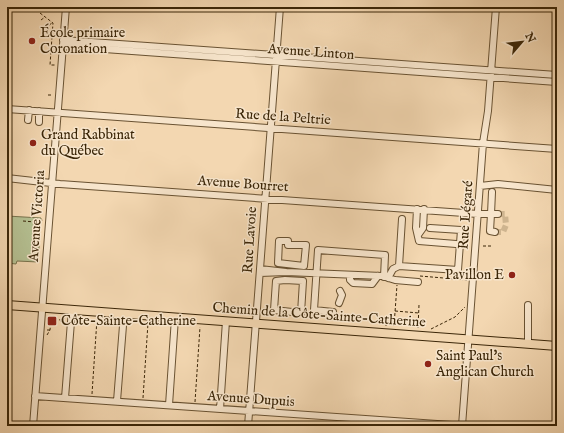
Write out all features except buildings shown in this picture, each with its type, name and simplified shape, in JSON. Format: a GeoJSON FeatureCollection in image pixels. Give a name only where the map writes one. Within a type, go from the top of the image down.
{"type":"FeatureCollection","features":[{"type":"Feature","properties":{"kind":"main road","name":"Chemin de la Côte-Sainte-Catherine"},"geometry":{"type":"LineString","coordinates":[[7,305],[557,346]]}},
{"type":"Feature","properties":{"kind":"street","name":"Avenue Victoria"},"geometry":{"type":"LineString","coordinates":[[33,426],[66,7]]}},
{"type":"Feature","properties":{"kind":"street","name":"Rue Lavoie"},"geometry":{"type":"LineString","coordinates":[[248,426],[280,7]]}},
{"type":"Feature","properties":{"kind":"street","name":"Rue Légaré"},"geometry":{"type":"LineString","coordinates":[[462,426],[483,143],[488,111],[496,7]]}},
{"type":"Feature","properties":{"kind":"street","name":"Avenue Linton"},"geometry":{"type":"LineString","coordinates":[[63,43],[557,75]]}},
{"type":"Feature","properties":{"kind":"street","name":"Avenue Linton"},"geometry":{"type":"LineString","coordinates":[[276,58],[490,78],[557,82]]}},
{"type":"Feature","properties":{"kind":"street","name":"Rue de la Peltrie"},"geometry":{"type":"LineString","coordinates":[[7,109],[557,149]]}},
{"type":"Feature","properties":{"kind":"street"},"geometry":{"type":"LineString","coordinates":[[28,120],[29,110]]}},
{"type":"Feature","properties":{"kind":"street"},"geometry":{"type":"LineString","coordinates":[[39,122],[40,111]]}},
{"type":"Feature","properties":{"kind":"street","name":"Avenue Bourret"},"geometry":{"type":"LineString","coordinates":[[7,178],[494,214]]}},
{"type":"Feature","properties":{"kind":"street"},"geometry":{"type":"LineString","coordinates":[[480,186],[498,184],[557,190]]}},
{"type":"Feature","properties":{"kind":"street"},"geometry":{"type":"LineString","coordinates":[[492,192],[494,214],[490,231],[495,232]]}},
{"type":"Feature","properties":{"kind":"street"},"geometry":{"type":"LineString","coordinates":[[419,209],[416,228],[418,240],[456,244]]}},
{"type":"Feature","properties":{"kind":"street"},"geometry":{"type":"LineString","coordinates":[[399,266],[402,219]]}},
{"type":"Feature","properties":{"kind":"street"},"geometry":{"type":"LineString","coordinates":[[385,277],[393,269],[399,266],[458,270],[461,230],[430,228]]}},
{"type":"Feature","properties":{"kind":"street"},"geometry":{"type":"LineString","coordinates":[[279,241],[288,241],[288,246],[306,245],[304,266],[286,265],[278,263],[279,241]]}},
{"type":"Feature","properties":{"kind":"street"},"geometry":{"type":"LineString","coordinates":[[333,312],[314,310],[318,250],[385,255],[385,277]]}},
{"type":"Feature","properties":{"kind":"street"},"geometry":{"type":"LineString","coordinates":[[285,280],[286,265]]}},
{"type":"Feature","properties":{"kind":"street"},"geometry":{"type":"LineString","coordinates":[[260,271],[350,274],[385,277],[395,280],[419,279]]}},
{"type":"Feature","properties":{"kind":"street"},"geometry":{"type":"LineString","coordinates":[[285,280],[303,281],[301,313],[274,310],[276,281],[285,280]]}},
{"type":"Feature","properties":{"kind":"street"},"geometry":{"type":"LineString","coordinates":[[528,305],[528,344]]}},
{"type":"Feature","properties":{"kind":"street"},"geometry":{"type":"LineString","coordinates":[[65,398],[72,309]]}},
{"type":"Feature","properties":{"kind":"street"},"geometry":{"type":"LineString","coordinates":[[117,401],[124,313]]}},
{"type":"Feature","properties":{"kind":"street"},"geometry":{"type":"LineString","coordinates":[[169,405],[176,318]]}},
{"type":"Feature","properties":{"kind":"street"},"geometry":{"type":"LineString","coordinates":[[220,409],[226,321]]}},
{"type":"Feature","properties":{"kind":"street","name":"Avenue Dupuis"},"geometry":{"type":"LineString","coordinates":[[35,396],[466,426]]}},
{"type":"Feature","properties":{"kind":"path"},"geometry":{"type":"LineString","coordinates":[[32,11],[38,7],[44,17],[53,23]]}},
{"type":"Feature","properties":{"kind":"path"},"geometry":{"type":"LineString","coordinates":[[41,20],[44,17]]}},
{"type":"Feature","properties":{"kind":"path"},"geometry":{"type":"LineString","coordinates":[[46,28],[53,23]]}},
{"type":"Feature","properties":{"kind":"path"},"geometry":{"type":"LineString","coordinates":[[53,23],[50,65],[55,65]]}},
{"type":"Feature","properties":{"kind":"path"},"geometry":{"type":"LineString","coordinates":[[48,95],[53,95]]}},
{"type":"Feature","properties":{"kind":"path"},"geometry":{"type":"LineString","coordinates":[[23,221],[35,222],[43,220]]}},
{"type":"Feature","properties":{"kind":"path"},"geometry":{"type":"LineString","coordinates":[[483,246],[491,246]]}},
{"type":"Feature","properties":{"kind":"path"},"geometry":{"type":"LineString","coordinates":[[459,279],[460,274]]}},
{"type":"Feature","properties":{"kind":"path"},"geometry":{"type":"LineString","coordinates":[[419,279],[467,280]]}},
{"type":"Feature","properties":{"kind":"path"},"geometry":{"type":"LineString","coordinates":[[394,326],[397,283]]}},
{"type":"Feature","properties":{"kind":"path"},"geometry":{"type":"LineString","coordinates":[[418,328],[419,305]]}},
{"type":"Feature","properties":{"kind":"path"},"geometry":{"type":"LineString","coordinates":[[431,329],[455,317],[465,307]]}},
{"type":"Feature","properties":{"kind":"path"},"geometry":{"type":"LineString","coordinates":[[395,311],[419,313]]}},
{"type":"Feature","properties":{"kind":"path"},"geometry":{"type":"LineString","coordinates":[[47,335],[51,330],[51,316]]}},
{"type":"Feature","properties":{"kind":"path"},"geometry":{"type":"LineString","coordinates":[[61,322],[62,316]]}},
{"type":"Feature","properties":{"kind":"path"},"geometry":{"type":"LineString","coordinates":[[48,319],[61,320],[67,317]]}},
{"type":"Feature","properties":{"kind":"path"},"geometry":{"type":"LineString","coordinates":[[386,326],[387,318]]}},
{"type":"Feature","properties":{"kind":"path"},"geometry":{"type":"LineString","coordinates":[[92,395],[97,319]]}},
{"type":"Feature","properties":{"kind":"path"},"geometry":{"type":"LineString","coordinates":[[143,399],[148,323]]}},
{"type":"Feature","properties":{"kind":"path"},"geometry":{"type":"LineString","coordinates":[[195,402],[200,327]]}},
{"type":"Feature","properties":{"kind":"green space"},"geometry":{"type":"Polygon","coordinates":[[[7,216],[41,218],[38,262],[17,261],[16,264],[7,263],[7,216]]]}},
{"type":"Feature","properties":{"kind":"tunnel"},"geometry":{"type":"LineString","coordinates":[[495,232],[503,232],[506,225],[505,214],[498,214]]}},
{"type":"Feature","properties":{"kind":"place","name":"École primaire Coronation"},"geometry":{"type":"Point","coordinates":[32,41]}},
{"type":"Feature","properties":{"kind":"place","name":"Grand Rabbinat du Québec"},"geometry":{"type":"Point","coordinates":[33,143]}},
{"type":"Feature","properties":{"kind":"place","name":"Pavillon E"},"geometry":{"type":"Point","coordinates":[512,275]}},
{"type":"Feature","properties":{"kind":"place","name":"Côte-Sainte-Catherine"},"geometry":{"type":"Point","coordinates":[52,321]}},
{"type":"Feature","properties":{"kind":"place","name":"Saint Paul's Anglican Church"},"geometry":{"type":"Point","coordinates":[428,364]}}]}
